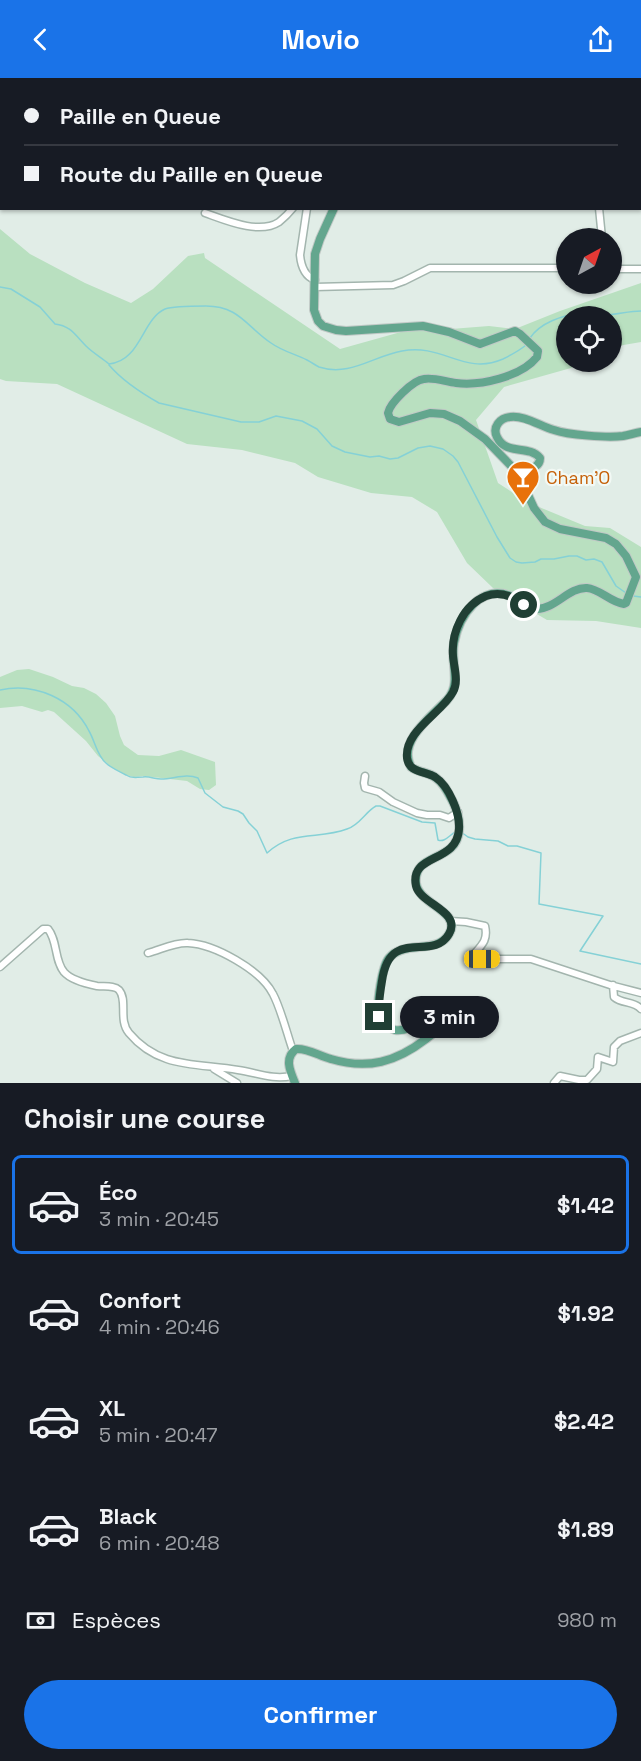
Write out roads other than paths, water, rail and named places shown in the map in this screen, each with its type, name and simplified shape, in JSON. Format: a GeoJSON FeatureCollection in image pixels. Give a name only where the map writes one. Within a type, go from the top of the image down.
{"type":"FeatureCollection","features":[{"type":"Feature","properties":{"kind":"main road"},"geometry":{"type":"LineString","coordinates":[[294,1079],[289,1058],[293,1051],[299,1048],[345,1062],[378,1064],[396,1058],[418,1046],[438,1029],[440,1022],[438,1017],[433,1015],[407,1029],[388,1028],[379,1017],[378,1005],[383,970],[389,957],[402,949],[441,942],[450,934],[450,921],[443,911],[422,897],[416,886],[416,879],[424,864],[454,846],[459,830],[458,812],[437,778],[411,767],[407,758],[410,742],[453,691],[456,681],[453,645],[466,610],[479,600],[494,594],[512,597],[530,608],[542,608],[585,588],[595,590],[609,600],[621,604],[626,603],[635,582],[634,572],[622,550],[616,544],[606,538],[560,529],[545,522],[534,508],[518,473],[485,439],[451,417],[430,413],[399,422],[390,419],[388,413],[391,404],[421,379],[465,384],[502,378],[530,365],[538,354],[518,332],[512,332],[480,344],[449,332],[423,326],[346,332],[323,326],[318,321],[314,310],[315,254],[333,210]]}},
{"type":"Feature","properties":{"kind":"main road"},"geometry":{"type":"LineString","coordinates":[[518,473],[538,466],[540,458],[535,453],[504,447],[496,436],[496,429],[497,424],[506,418],[516,417],[556,431],[572,433],[621,436],[641,432]]}},
{"type":"Feature","properties":{"kind":"street"},"geometry":{"type":"LineString","coordinates":[[205,213],[254,227],[280,221],[291,210]]}},
{"type":"Feature","properties":{"kind":"street"},"geometry":{"type":"LineString","coordinates":[[307,210],[300,262],[308,277],[315,283],[393,285],[430,268],[556,268]]}},
{"type":"Feature","properties":{"kind":"street"},"geometry":{"type":"LineString","coordinates":[[599,210],[601,228]]}},
{"type":"Feature","properties":{"kind":"street"},"geometry":{"type":"LineString","coordinates":[[622,268],[641,269]]}},
{"type":"Feature","properties":{"kind":"street"},"geometry":{"type":"LineString","coordinates":[[365,776],[365,788],[380,792],[393,802],[417,813],[449,818],[458,812]]}},
{"type":"Feature","properties":{"kind":"street"},"geometry":{"type":"LineString","coordinates":[[450,921],[485,926],[485,942],[475,953],[478,959],[531,959],[641,993]]}},
{"type":"Feature","properties":{"kind":"street"},"geometry":{"type":"LineString","coordinates":[[0,967],[43,929],[48,929],[52,934],[64,972],[95,986],[115,988],[121,992],[124,1026],[141,1046],[155,1055],[169,1061],[294,1079]]}},
{"type":"Feature","properties":{"kind":"street"},"geometry":{"type":"LineString","coordinates":[[148,953],[188,943],[235,959],[251,969],[274,995],[293,1051]]}},
{"type":"Feature","properties":{"kind":"street"},"geometry":{"type":"LineString","coordinates":[[613,985],[614,997],[617,1000],[641,1009]]}},
{"type":"Feature","properties":{"kind":"street"},"geometry":{"type":"LineString","coordinates":[[554,1083],[560,1076],[587,1080],[597,1069],[598,1057],[613,1062],[614,1047],[620,1041],[641,1033]]}},
{"type":"Feature","properties":{"kind":"street"},"geometry":{"type":"LineString","coordinates":[[212,1068],[237,1083]]}},
{"type":"Feature","properties":{"kind":"waterway"},"geometry":{"type":"LineString","coordinates":[[0,287],[11,289],[40,307],[55,324],[69,329],[89,349],[109,364],[128,356],[157,314],[165,309],[185,306],[227,309],[242,318],[275,346],[319,367],[330,369],[351,368],[391,354],[417,350],[430,351],[465,362],[489,363],[503,359],[526,345]]}},
{"type":"Feature","properties":{"kind":"waterway"},"geometry":{"type":"LineString","coordinates":[[530,338],[545,324],[566,316],[641,311]]}},
{"type":"Feature","properties":{"kind":"waterway"},"geometry":{"type":"LineString","coordinates":[[109,365],[132,386],[159,403],[241,422],[259,422],[276,416],[302,421],[317,429],[332,446],[345,452],[390,459],[398,458],[418,448],[430,446],[443,449],[458,462],[510,558],[522,563],[569,556],[577,556],[586,560],[594,559],[602,562],[616,586],[626,593]]}},
{"type":"Feature","properties":{"kind":"waterway"},"geometry":{"type":"LineString","coordinates":[[633,596],[641,597]]}},
{"type":"Feature","properties":{"kind":"waterway"},"geometry":{"type":"LineString","coordinates":[[0,690],[13,688],[39,691],[63,702],[82,720],[103,760],[128,776],[161,779],[184,776],[198,778],[205,793],[223,807],[243,814],[257,831],[267,853],[286,841],[352,827],[376,806],[422,822],[435,823],[438,840],[441,841],[457,831]]}},
{"type":"Feature","properties":{"kind":"waterway"},"geometry":{"type":"LineString","coordinates":[[461,832],[475,839],[498,841],[508,846],[517,846],[541,853],[539,904],[603,916],[580,951],[641,964]]}},
{"type":"Feature","properties":{"kind":"place","name":"Cham'O"},"geometry":{"type":"Point","coordinates":[523,506]}}]}
